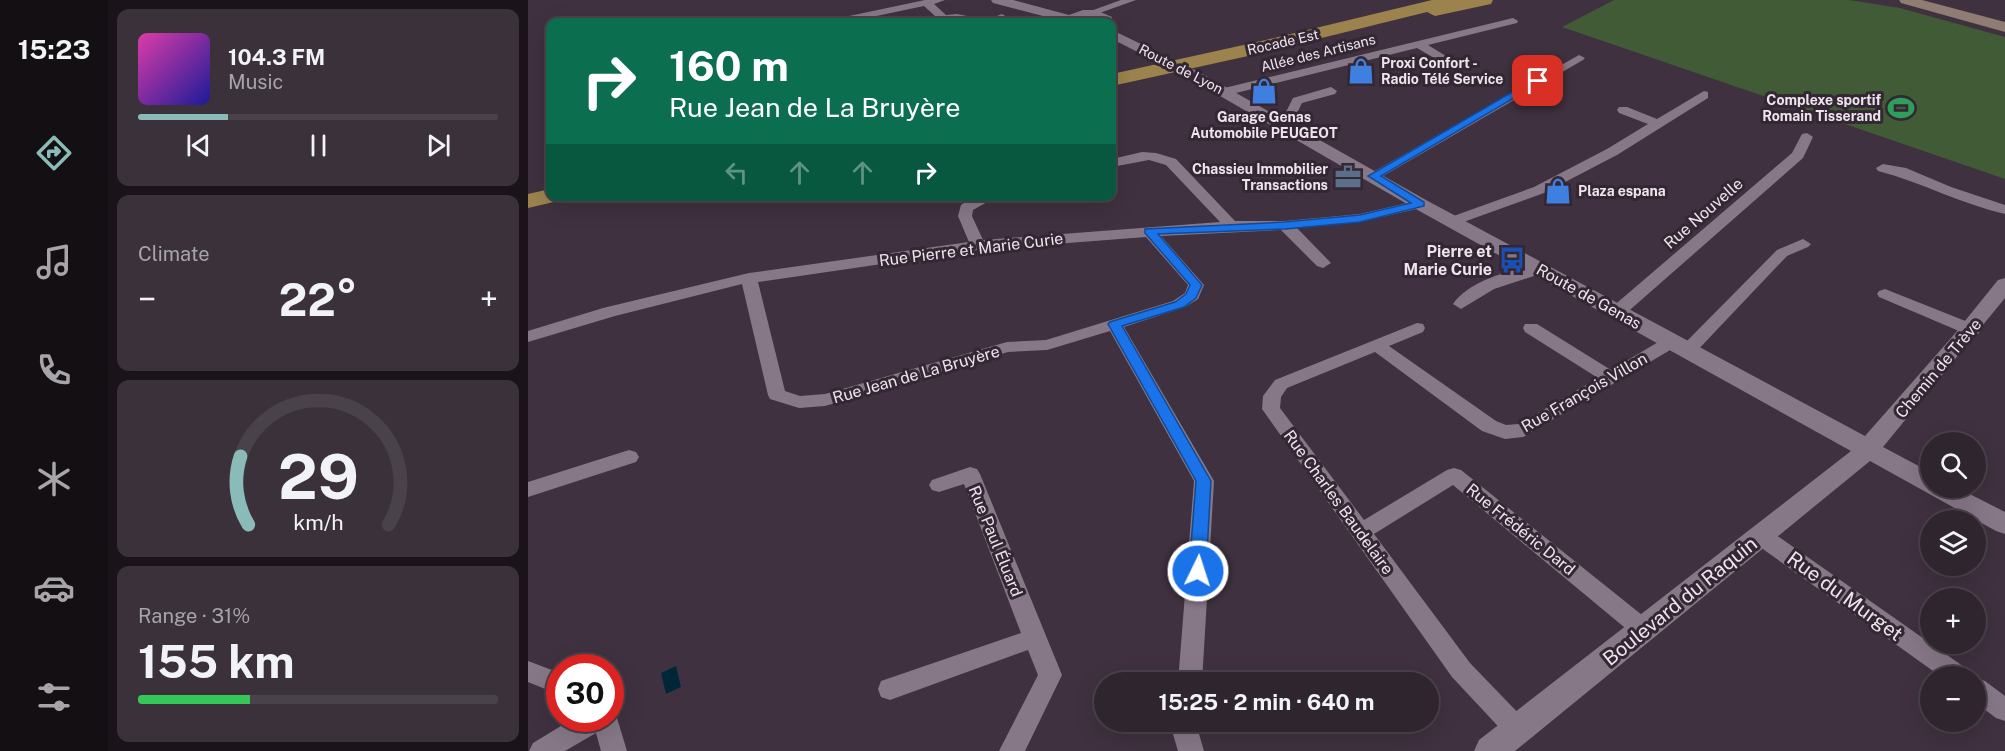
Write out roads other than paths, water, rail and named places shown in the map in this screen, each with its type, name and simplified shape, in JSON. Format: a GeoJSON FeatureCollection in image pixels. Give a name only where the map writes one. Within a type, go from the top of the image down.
{"type":"FeatureCollection","features":[{"type":"Feature","properties":{"kind":"highway"},"geometry":{"type":"LineString","coordinates":[[1228,48],[1236,42],[1403,0]]}},
{"type":"Feature","properties":{"kind":"highway","name":"Rocade Est"},"geometry":{"type":"LineString","coordinates":[[1116,72],[1428,0]]}},
{"type":"Feature","properties":{"kind":"highway","name":"Rocade Est"},"geometry":{"type":"LineString","coordinates":[[1116,79],[1257,48],[1453,0]]}},
{"type":"Feature","properties":{"kind":"highway"},"geometry":{"type":"LineString","coordinates":[[1257,48],[1269,49],[1485,0]]}},
{"type":"Feature","properties":{"kind":"highway"},"geometry":{"type":"LineString","coordinates":[[528,192],[546,189]]}},
{"type":"Feature","properties":{"kind":"highway"},"geometry":{"type":"LineString","coordinates":[[528,201],[546,197]]}},
{"type":"Feature","properties":{"kind":"main road"},"geometry":{"type":"LineString","coordinates":[[1906,0],[2005,27]]}},
{"type":"Feature","properties":{"kind":"street"},"geometry":{"type":"LineString","coordinates":[[854,18],[940,0]]}},
{"type":"Feature","properties":{"kind":"street"},"geometry":{"type":"LineString","coordinates":[[997,0],[1079,17],[1126,1]]}},
{"type":"Feature","properties":{"kind":"street"},"geometry":{"type":"LineString","coordinates":[[1108,18],[1126,1]]}},
{"type":"Feature","properties":{"kind":"street"},"geometry":{"type":"LineString","coordinates":[[926,3],[944,18],[962,18]]}},
{"type":"Feature","properties":{"kind":"street","name":"Allée des Artisans"},"geometry":{"type":"LineString","coordinates":[[1224,92],[1513,21]]}},
{"type":"Feature","properties":{"kind":"street","name":"Route de Lyon"},"geometry":{"type":"LineString","coordinates":[[1116,36],[1250,106]]}},
{"type":"Feature","properties":{"kind":"street"},"geometry":{"type":"LineString","coordinates":[[1418,44],[1450,63]]}},
{"type":"Feature","properties":{"kind":"street"},"geometry":{"type":"LineString","coordinates":[[1373,176],[1579,58]]}},
{"type":"Feature","properties":{"kind":"street"},"geometry":{"type":"LineString","coordinates":[[1275,121],[1290,116],[1297,101],[1332,91]]}},
{"type":"Feature","properties":{"kind":"street"},"geometry":{"type":"LineString","coordinates":[[1453,221],[1539,190],[1660,124],[1704,95]]}},
{"type":"Feature","properties":{"kind":"street","name":"Route de Genas"},"geometry":{"type":"LineString","coordinates":[[1250,106],[1420,204],[1920,478]]}},
{"type":"Feature","properties":{"kind":"street"},"geometry":{"type":"LineString","coordinates":[[1623,110],[1660,124]]}},
{"type":"Feature","properties":{"kind":"street","name":"Rue Nouvelle"},"geometry":{"type":"LineString","coordinates":[[1617,312],[1798,155],[1806,137]]}},
{"type":"Feature","properties":{"kind":"street"},"geometry":{"type":"LineString","coordinates":[[1116,162],[1149,155],[1161,156],[1172,162],[1231,226]]}},
{"type":"Feature","properties":{"kind":"street"},"geometry":{"type":"LineString","coordinates":[[1883,168],[1901,171],[1946,190],[2005,210]]}},
{"type":"Feature","properties":{"kind":"street"},"geometry":{"type":"LineString","coordinates":[[976,201],[966,208],[965,216],[978,244]]}},
{"type":"Feature","properties":{"kind":"street","name":"Rue Pierre et Marie Curie"},"geometry":{"type":"LineString","coordinates":[[528,337],[609,312],[749,278],[978,244],[1149,231],[1285,225],[1360,218],[1420,204]]}},
{"type":"Feature","properties":{"kind":"street"},"geometry":{"type":"LineString","coordinates":[[1285,225],[1323,263]]}},
{"type":"Feature","properties":{"kind":"street","name":"Rue Jean de La Bruyère"},"geometry":{"type":"LineString","coordinates":[[749,278],[777,395],[800,402],[825,400],[1007,347],[1047,345],[1179,304],[1192,296],[1196,285],[1149,231]]}},
{"type":"Feature","properties":{"kind":"street","name":"Rue François Villon"},"geometry":{"type":"LineString","coordinates":[[1377,345],[1489,426],[1505,432],[1523,430],[1611,378],[1679,346],[1782,253],[1803,244]]}},
{"type":"Feature","properties":{"kind":"street"},"geometry":{"type":"LineString","coordinates":[[1461,304],[1470,295],[1494,283],[1540,269]]}},
{"type":"Feature","properties":{"kind":"street","name":"Chemin de Trève"},"geometry":{"type":"LineString","coordinates":[[1868,449],[1972,330],[2005,284]]}},
{"type":"Feature","properties":{"kind":"street"},"geometry":{"type":"LineString","coordinates":[[1885,294],[1972,330]]}},
{"type":"Feature","properties":{"kind":"street"},"geometry":{"type":"LineString","coordinates":[[1114,324],[1204,481],[1191,672]]}},
{"type":"Feature","properties":{"kind":"street","name":"Rue Charles Baudelaire"},"geometry":{"type":"LineString","coordinates":[[1417,328],[1281,384],[1272,396],[1272,410],[1461,670],[1518,730]]}},
{"type":"Feature","properties":{"kind":"street"},"geometry":{"type":"LineString","coordinates":[[1531,328],[1611,378]]}},
{"type":"Feature","properties":{"kind":"street","name":"Boulevard du Raquin"},"geometry":{"type":"LineString","coordinates":[[1490,751],[1854,463],[1868,449]]}},
{"type":"Feature","properties":{"kind":"street"},"geometry":{"type":"LineString","coordinates":[[528,490],[629,457]]}},
{"type":"Feature","properties":{"kind":"street","name":"Rue Paul Éluard"},"geometry":{"type":"LineString","coordinates":[[939,485],[970,474],[1050,675],[1012,751]]}},
{"type":"Feature","properties":{"kind":"street","name":"Rue Frédéric Dard"},"geometry":{"type":"LineString","coordinates":[[1361,532],[1454,475],[1644,630]]}},
{"type":"Feature","properties":{"kind":"street"},"geometry":{"type":"LineString","coordinates":[[1957,498],[2005,524]]}},
{"type":"Feature","properties":{"kind":"street","name":"Rue du Murget"},"geometry":{"type":"LineString","coordinates":[[1761,536],[1944,666]]}},
{"type":"Feature","properties":{"kind":"street"},"geometry":{"type":"LineString","coordinates":[[890,689],[1035,638]]}},
{"type":"Feature","properties":{"kind":"street"},"geometry":{"type":"LineString","coordinates":[[528,671],[546,678]]}},
{"type":"Feature","properties":{"kind":"street"},"geometry":{"type":"LineString","coordinates":[[1986,697],[2005,711]]}},
{"type":"Feature","properties":{"kind":"street"},"geometry":{"type":"LineString","coordinates":[[542,751],[574,732]]}},
{"type":"Feature","properties":{"kind":"street"},"geometry":{"type":"LineString","coordinates":[[608,732],[614,751]]}},
{"type":"Feature","properties":{"kind":"street"},"geometry":{"type":"LineString","coordinates":[[1186,732],[1191,751]]}},
{"type":"Feature","properties":{"kind":"water"},"geometry":{"type":"Polygon","coordinates":[[[676,666],[681,687],[666,694],[661,673],[676,666]]]}},
{"type":"Feature","properties":{"kind":"place","name":"Proxi Confort - Radio Télé Service"},"geometry":{"type":"Point","coordinates":[1361,71]}},
{"type":"Feature","properties":{"kind":"place","name":"Garage Genas Automobile PEUGEOT"},"geometry":{"type":"Point","coordinates":[1264,91]}},
{"type":"Feature","properties":{"kind":"place","name":"Complexe sportif Romain Tisserand"},"geometry":{"type":"Point","coordinates":[1901,108]}},
{"type":"Feature","properties":{"kind":"place","name":"Chassieu Immobilier Transactions"},"geometry":{"type":"Point","coordinates":[1348,177]}},
{"type":"Feature","properties":{"kind":"place","name":"Plaza espana"},"geometry":{"type":"Point","coordinates":[1558,191]}},
{"type":"Feature","properties":{"kind":"place","name":"Pierre et Marie Curie"},"geometry":{"type":"Point","coordinates":[1512,260]}}]}
